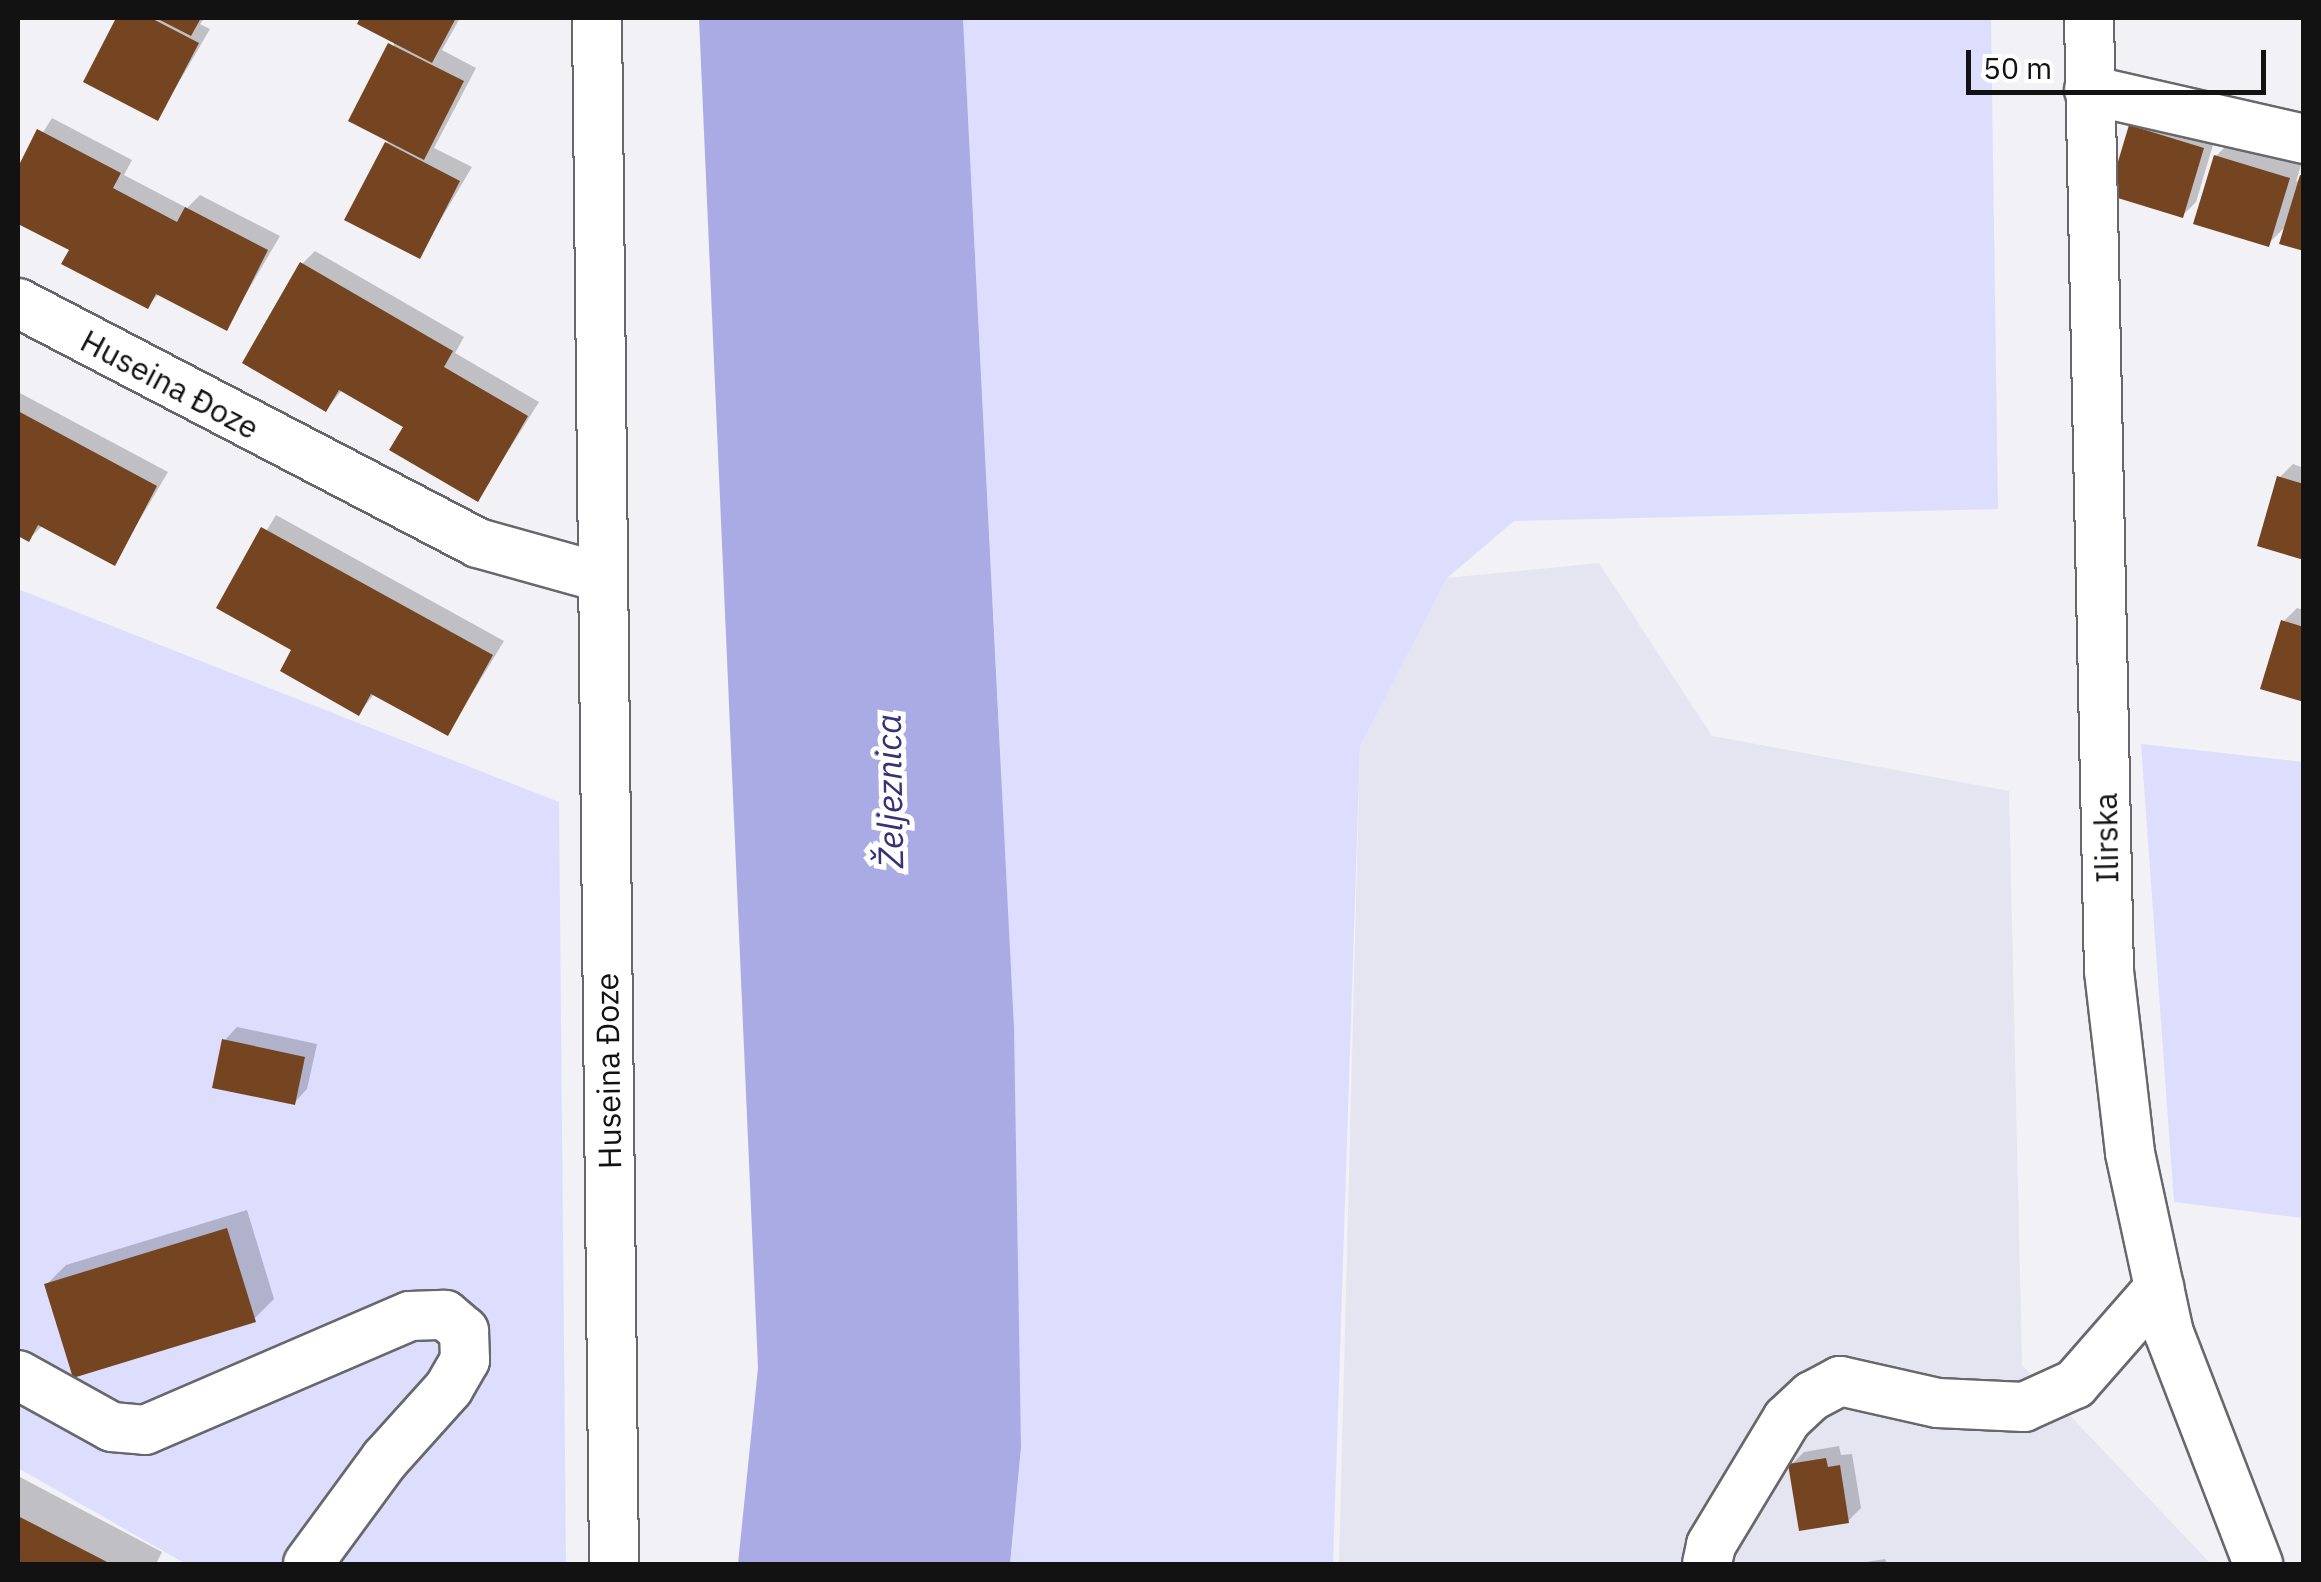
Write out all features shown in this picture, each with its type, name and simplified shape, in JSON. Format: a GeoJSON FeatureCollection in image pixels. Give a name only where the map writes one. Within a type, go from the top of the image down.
{"type":"FeatureCollection","features":[{"type":"Feature","properties":{"kind":"street","name":"Huseina Đoze"},"geometry":{"type":"LineString","coordinates":[[596,18],[614,1564]]}},
{"type":"Feature","properties":{"kind":"street","name":"Ilirska"},"geometry":{"type":"LineString","coordinates":[[2088,18],[2109,972],[2130,1153],[2169,1332],[2258,1564]]}},
{"type":"Feature","properties":{"kind":"street"},"geometry":{"type":"LineString","coordinates":[[2089,90],[2304,139]]}},
{"type":"Feature","properties":{"kind":"street","name":"Huseina Đoze"},"geometry":{"type":"LineString","coordinates":[[18,303],[478,543],[600,577]]}},
{"type":"Feature","properties":{"kind":"street"},"geometry":{"type":"LineString","coordinates":[[1707,1564],[1711,1546],[1787,1419],[1812,1396],[1840,1381],[1938,1404],[2024,1407],[2076,1384],[2160,1288]]}},
{"type":"Feature","properties":{"kind":"street"},"geometry":{"type":"LineString","coordinates":[[18,1376],[112,1427],[146,1430],[410,1316],[445,1316],[464,1330],[465,1360],[449,1388],[385,1459],[308,1564]]}},
{"type":"Feature","properties":{"kind":"shaded area"},"geometry":{"type":"Polygon","coordinates":[[[963,18],[1991,18],[1998,509],[1514,521],[1447,578],[1360,747],[1333,1564],[1010,1564],[1021,1447],[1001,766],[963,18]]]}},
{"type":"Feature","properties":{"kind":"shaded area"},"geometry":{"type":"Polygon","coordinates":[[[1599,563],[1712,736],[2009,791],[2022,1365],[2211,1564],[1339,1564],[1360,747],[1447,578],[1599,563]]]}},
{"type":"Feature","properties":{"kind":"shaded area"},"geometry":{"type":"Polygon","coordinates":[[[18,589],[559,802],[566,1564],[186,1564],[18,1468],[18,589]]]}},
{"type":"Feature","properties":{"kind":"shaded area"},"geometry":{"type":"Polygon","coordinates":[[[2141,744],[2303,762],[2303,1218],[2174,1202],[2141,744]]]}},
{"type":"Feature","properties":{"kind":"water","name":"Željeznica"},"geometry":{"type":"Polygon","coordinates":[[[699,18],[963,18],[1014,1029],[1021,1447],[1010,1564],[738,1564],[758,1368],[699,18]]]}},
{"type":"Feature","properties":{"kind":"building"},"geometry":{"type":"Polygon","coordinates":[[[116,18],[151,18],[199,43],[158,121],[83,82],[116,18]]]}},
{"type":"Feature","properties":{"kind":"building"},"geometry":{"type":"Polygon","coordinates":[[[156,18],[201,18],[191,36],[156,18]]]}},
{"type":"Feature","properties":{"kind":"building"},"geometry":{"type":"Polygon","coordinates":[[[360,18],[456,18],[432,63],[357,24],[360,18]]]}},
{"type":"Feature","properties":{"kind":"building"},"geometry":{"type":"Polygon","coordinates":[[[388,43],[464,81],[424,160],[348,121],[388,43]]]}},
{"type":"Feature","properties":{"kind":"building"},"geometry":{"type":"Polygon","coordinates":[[[2129,125],[2204,148],[2183,218],[2108,195],[2129,125]]]}},
{"type":"Feature","properties":{"kind":"building"},"geometry":{"type":"Polygon","coordinates":[[[37,129],[121,173],[113,188],[177,222],[185,207],[268,250],[227,331],[156,294],[148,309],[61,264],[69,250],[18,224],[18,167],[37,129]]]}},
{"type":"Feature","properties":{"kind":"building"},"geometry":{"type":"Polygon","coordinates":[[[385,142],[460,181],[420,259],[344,220],[385,142]]]}},
{"type":"Feature","properties":{"kind":"building"},"geometry":{"type":"Polygon","coordinates":[[[2214,155],[2290,178],[2269,247],[2193,224],[2214,155]]]}},
{"type":"Feature","properties":{"kind":"building"},"geometry":{"type":"Polygon","coordinates":[[[2300,175],[2304,176],[2304,251],[2279,244],[2300,175]]]}},
{"type":"Feature","properties":{"kind":"building"},"geometry":{"type":"Polygon","coordinates":[[[300,262],[453,351],[444,367],[528,416],[478,502],[389,450],[403,427],[339,390],[326,412],[242,363],[300,262]]]}},
{"type":"Feature","properties":{"kind":"building"},"geometry":{"type":"Polygon","coordinates":[[[18,411],[157,486],[115,566],[38,525],[29,542],[18,536],[18,411]]]}},
{"type":"Feature","properties":{"kind":"building"},"geometry":{"type":"Polygon","coordinates":[[[2277,476],[2304,484],[2304,560],[2257,546],[2277,476]]]}},
{"type":"Feature","properties":{"kind":"building"},"geometry":{"type":"Polygon","coordinates":[[[261,527],[493,655],[448,736],[371,694],[359,716],[280,671],[291,650],[216,608],[261,527]]]}},
{"type":"Feature","properties":{"kind":"building"},"geometry":{"type":"Polygon","coordinates":[[[2281,620],[2304,627],[2304,702],[2260,689],[2281,620]]]}},
{"type":"Feature","properties":{"kind":"building"},"geometry":{"type":"Polygon","coordinates":[[[222,1039],[305,1057],[295,1105],[212,1088],[222,1039]]]}},
{"type":"Feature","properties":{"kind":"building"},"geometry":{"type":"Polygon","coordinates":[[[227,1228],[256,1322],[73,1378],[44,1284],[227,1228]]]}},
{"type":"Feature","properties":{"kind":"building"},"geometry":{"type":"Polygon","coordinates":[[[1826,1458],[1828,1467],[1840,1465],[1849,1523],[1799,1531],[1788,1464],[1826,1458]]]}},
{"type":"Feature","properties":{"kind":"building"},"geometry":{"type":"Polygon","coordinates":[[[18,1516],[111,1564],[18,1564],[18,1516]]]}}]}
